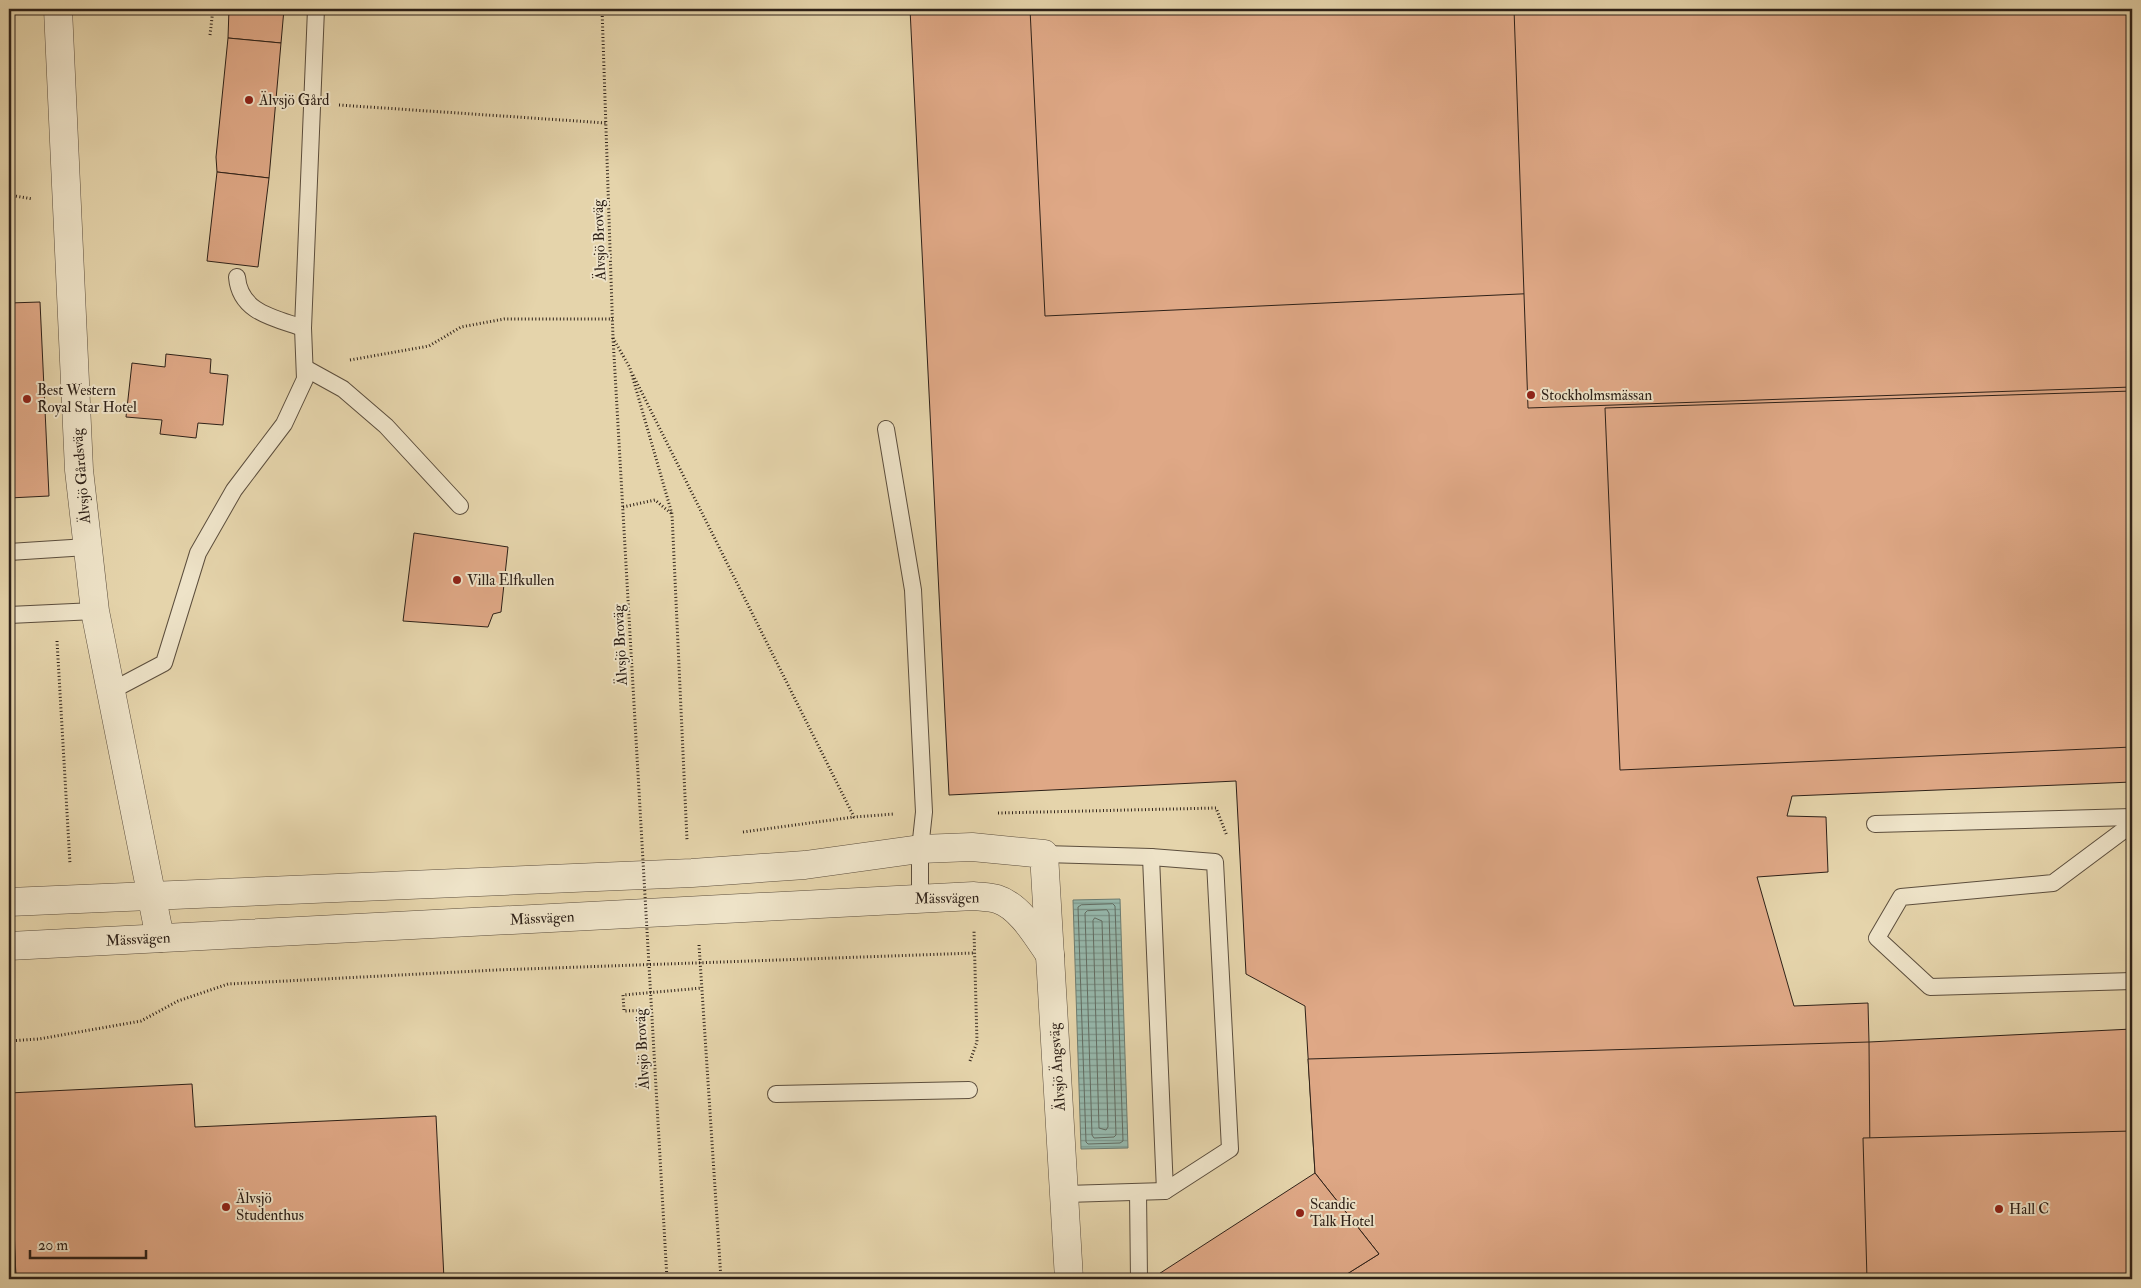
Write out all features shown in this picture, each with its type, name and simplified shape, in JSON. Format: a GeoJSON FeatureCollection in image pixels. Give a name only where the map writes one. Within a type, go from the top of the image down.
{"type":"FeatureCollection","features":[{"type":"Feature","properties":{"kind":"street","name":"Älvsjö Gårdsväg"},"geometry":{"type":"LineString","coordinates":[[58,9],[79,470],[87,546],[95,611],[160,938]]}},
{"type":"Feature","properties":{"kind":"street"},"geometry":{"type":"LineString","coordinates":[[9,902],[692,873],[805,865],[920,849],[972,848],[1044,854]]}},
{"type":"Feature","properties":{"kind":"street","name":"Älvsjö Ängsväg"},"geometry":{"type":"LineString","coordinates":[[1044,854],[1066,1194],[1069,1279]]}},
{"type":"Feature","properties":{"kind":"street","name":"Mässvägen"},"geometry":{"type":"LineString","coordinates":[[9,946],[974,896],[998,899],[1013,909],[1031,927],[1050,955]]}},
{"type":"Feature","properties":{"kind":"lane"},"geometry":{"type":"LineString","coordinates":[[111,691],[164,663],[198,554],[234,490],[284,424],[305,379],[303,328],[316,9]]}},
{"type":"Feature","properties":{"kind":"lane"},"geometry":{"type":"LineString","coordinates":[[238,277],[238,291],[256,311],[303,328]]}},
{"type":"Feature","properties":{"kind":"lane"},"geometry":{"type":"LineString","coordinates":[[304,368],[343,389],[386,426],[460,506]]}},
{"type":"Feature","properties":{"kind":"lane"},"geometry":{"type":"LineString","coordinates":[[886,429],[913,590],[924,812],[920,849],[920,899]]}},
{"type":"Feature","properties":{"kind":"lane"},"geometry":{"type":"LineString","coordinates":[[9,552],[87,546]]}},
{"type":"Feature","properties":{"kind":"lane"},"geometry":{"type":"LineString","coordinates":[[9,615],[95,611]]}},
{"type":"Feature","properties":{"kind":"lane"},"geometry":{"type":"LineString","coordinates":[[1875,824],[2132,816]]}},
{"type":"Feature","properties":{"kind":"lane"},"geometry":{"type":"LineString","coordinates":[[2132,824],[2053,883],[1901,897],[1877,938],[1930,987],[2132,981]]}},
{"type":"Feature","properties":{"kind":"lane"},"geometry":{"type":"LineString","coordinates":[[1044,854],[1151,857],[1215,862],[1230,1148],[1165,1191],[1066,1194]]}},
{"type":"Feature","properties":{"kind":"lane"},"geometry":{"type":"LineString","coordinates":[[1151,857],[1165,1191]]}},
{"type":"Feature","properties":{"kind":"lane"},"geometry":{"type":"LineString","coordinates":[[776,1094],[970,1090]]}},
{"type":"Feature","properties":{"kind":"lane"},"geometry":{"type":"LineString","coordinates":[[1138,1192],[1139,1279]]}},
{"type":"Feature","properties":{"kind":"path"},"geometry":{"type":"LineString","coordinates":[[210,35],[213,9]]}},
{"type":"Feature","properties":{"kind":"path","name":"Älvsjö Broväg"},"geometry":{"type":"LineString","coordinates":[[602,9],[612,319],[667,1279]]}},
{"type":"Feature","properties":{"kind":"path"},"geometry":{"type":"LineString","coordinates":[[312,103],[606,123]]}},
{"type":"Feature","properties":{"kind":"path"},"geometry":{"type":"LineString","coordinates":[[304,368],[429,346],[461,327],[504,319],[612,319]]}},
{"type":"Feature","properties":{"kind":"path"},"geometry":{"type":"LineString","coordinates":[[613,338],[630,368],[672,514],[687,840],[692,873]]}},
{"type":"Feature","properties":{"kind":"path"},"geometry":{"type":"LineString","coordinates":[[623,507],[655,500],[672,514]]}},
{"type":"Feature","properties":{"kind":"path"},"geometry":{"type":"LineString","coordinates":[[55,613],[70,872]]}},
{"type":"Feature","properties":{"kind":"path"},"geometry":{"type":"LineString","coordinates":[[970,1090],[968,1067],[977,1042],[974,896]]}},
{"type":"Feature","properties":{"kind":"path"},"geometry":{"type":"LineString","coordinates":[[695,910],[701,963],[721,1279]]}},
{"type":"Feature","properties":{"kind":"path"},"geometry":{"type":"LineString","coordinates":[[9,1041],[39,1039],[141,1021],[178,1001],[228,984],[496,970],[975,953]]}},
{"type":"Feature","properties":{"kind":"path"},"geometry":{"type":"LineString","coordinates":[[651,1010],[624,1011],[622,995],[702,988]]}},
{"type":"Feature","properties":{"kind":"water"},"geometry":{"type":"Polygon","coordinates":[[[1120,899],[1128,1148],[1081,1149],[1073,900],[1120,899]]]}},
{"type":"Feature","properties":{"kind":"building"},"geometry":{"type":"Polygon","coordinates":[[[229,9],[284,9],[281,43],[228,38],[229,9]]]}},
{"type":"Feature","properties":{"kind":"building","name":"Stockholmsmässan"},"geometry":{"type":"Polygon","coordinates":[[[910,9],[2132,9],[2132,782],[1792,796],[1787,816],[1826,817],[1828,872],[1757,877],[1794,1006],[1868,1003],[1869,1042],[2132,1029],[2132,1279],[1339,1279],[1379,1254],[1315,1173],[1305,1006],[1246,974],[1236,781],[949,795],[910,9]]]}},
{"type":"Feature","properties":{"kind":"building"},"geometry":{"type":"Polygon","coordinates":[[[1030,9],[1529,9],[1563,292],[1045,316],[1030,9]]]}},
{"type":"Feature","properties":{"kind":"building"},"geometry":{"type":"Polygon","coordinates":[[[1514,9],[2132,9],[2132,387],[1528,408],[1514,9]]]}},
{"type":"Feature","properties":{"kind":"building","name":"Älvsjö Gård"},"geometry":{"type":"Polygon","coordinates":[[[228,38],[281,43],[269,178],[217,172],[216,157],[228,38]]]}},
{"type":"Feature","properties":{"kind":"building"},"geometry":{"type":"Polygon","coordinates":[[[217,172],[269,178],[258,267],[207,261],[217,172]]]}},
{"type":"Feature","properties":{"kind":"building","name":"Best Western Royal Star Hotel"},"geometry":{"type":"Polygon","coordinates":[[[40,302],[49,496],[9,498],[9,303],[40,302]]]}},
{"type":"Feature","properties":{"kind":"building"},"geometry":{"type":"Polygon","coordinates":[[[166,354],[211,359],[210,373],[228,375],[223,425],[198,423],[196,438],[160,434],[162,420],[126,417],[132,363],[165,367],[166,354]]]}},
{"type":"Feature","properties":{"kind":"building"},"geometry":{"type":"Polygon","coordinates":[[[2132,391],[2132,747],[1620,770],[1605,408],[2132,391]]]}},
{"type":"Feature","properties":{"kind":"building","name":"Villa Elfkullen"},"geometry":{"type":"Polygon","coordinates":[[[414,533],[508,547],[501,612],[493,614],[488,627],[403,621],[414,533]]]}},
{"type":"Feature","properties":{"kind":"building"},"geometry":{"type":"Polygon","coordinates":[[[1869,1042],[1871,1279],[1339,1279],[1379,1254],[1315,1173],[1308,1059],[1869,1042]]]}},
{"type":"Feature","properties":{"kind":"building","name":"Älvsjö Studenthus"},"geometry":{"type":"Polygon","coordinates":[[[192,1084],[195,1127],[436,1116],[444,1279],[16,1279],[9,1093],[192,1084]]]}},
{"type":"Feature","properties":{"kind":"building","name":"Hall C"},"geometry":{"type":"Polygon","coordinates":[[[2132,1131],[2132,1279],[1867,1279],[1863,1138],[2132,1131]]]}},
{"type":"Feature","properties":{"kind":"building"},"geometry":{"type":"Polygon","coordinates":[[[9,1134],[16,1279],[9,1279],[9,1134]]]}},
{"type":"Feature","properties":{"kind":"building","name":"Scandic Talk Hotel"},"geometry":{"type":"Polygon","coordinates":[[[1315,1173],[1379,1254],[1339,1279],[1151,1279],[1315,1173]]]}},
{"type":"Feature","properties":{"kind":"place","name":"Älvsjö Gård"},"geometry":{"type":"Point","coordinates":[249,100]}},
{"type":"Feature","properties":{"kind":"place","name":"Stockholmsmässan"},"geometry":{"type":"Point","coordinates":[1531,395]}},
{"type":"Feature","properties":{"kind":"place","name":"Best Western Royal Star Hotel"},"geometry":{"type":"Point","coordinates":[27,399]}},
{"type":"Feature","properties":{"kind":"place","name":"Villa Elfkullen"},"geometry":{"type":"Point","coordinates":[457,580]}},
{"type":"Feature","properties":{"kind":"place","name":"Älvsjö Studenthus"},"geometry":{"type":"Point","coordinates":[226,1207]}},
{"type":"Feature","properties":{"kind":"place","name":"Hall C"},"geometry":{"type":"Point","coordinates":[1999,1209]}},
{"type":"Feature","properties":{"kind":"place","name":"Scandic Talk Hotel"},"geometry":{"type":"Point","coordinates":[1300,1213]}}]}
